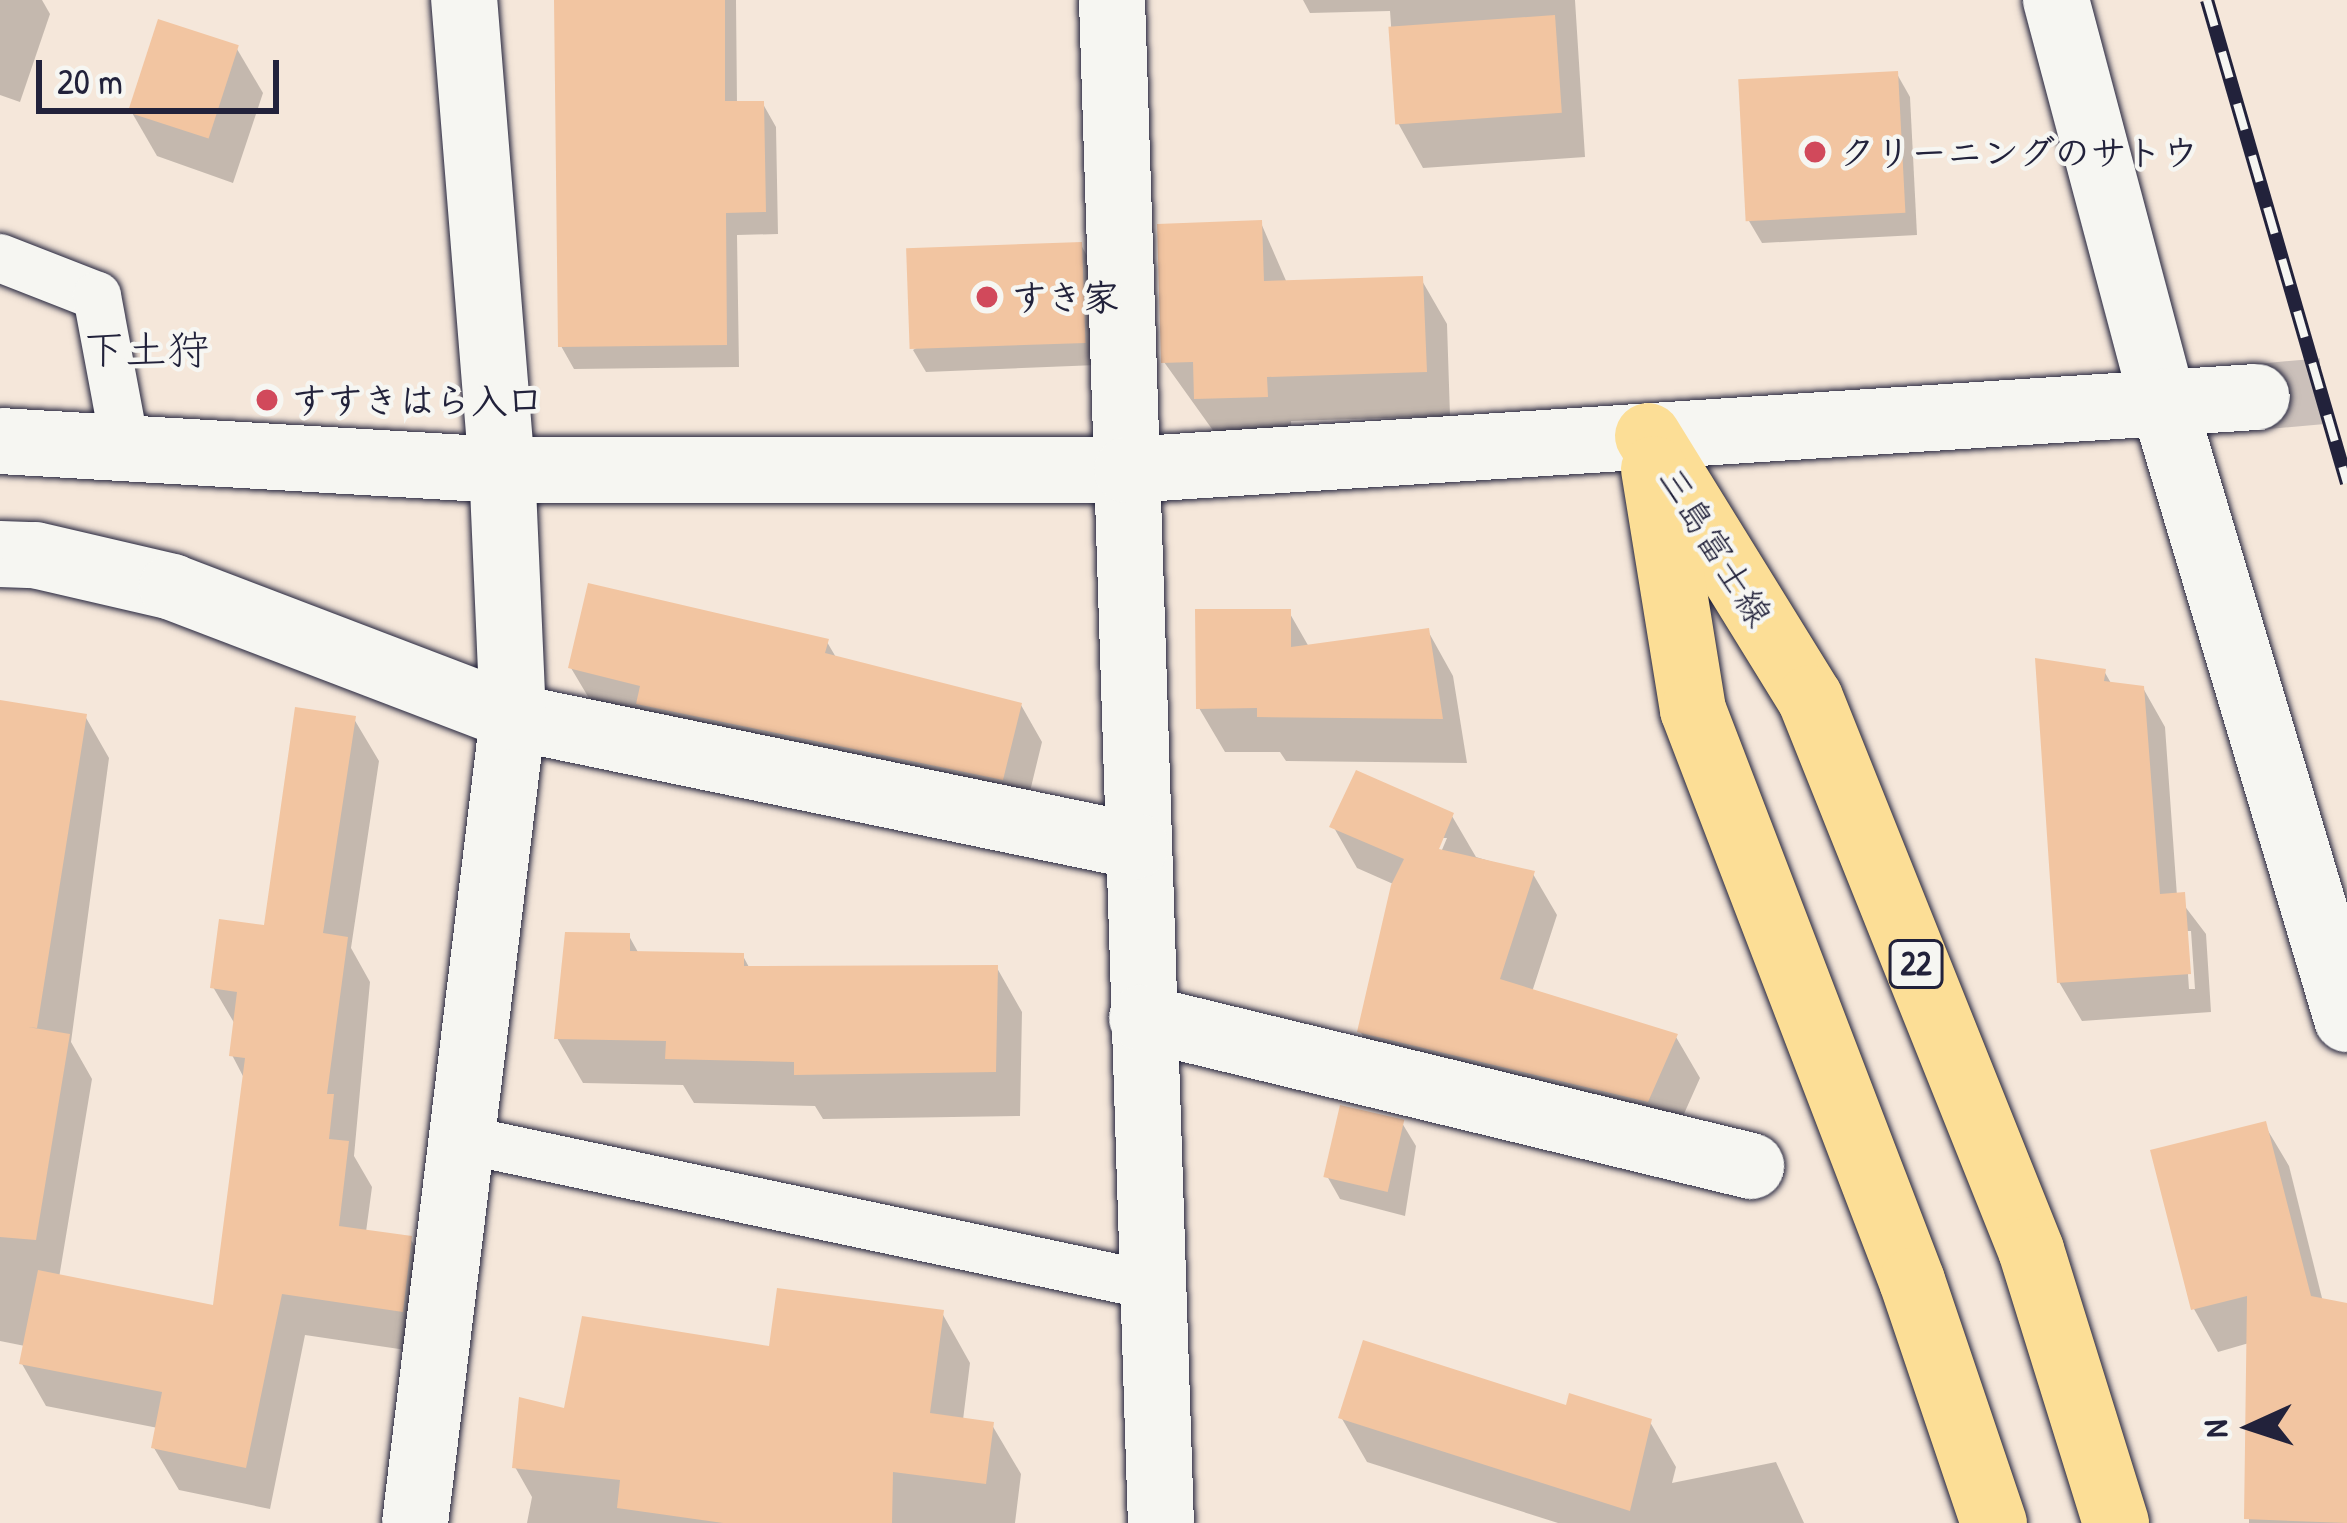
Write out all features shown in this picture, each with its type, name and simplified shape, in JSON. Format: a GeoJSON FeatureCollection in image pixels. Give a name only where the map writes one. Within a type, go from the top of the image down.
{"type":"FeatureCollection","features":[{"type":"Feature","properties":{"kind":"main road","name":"三島富士線"},"geometry":{"type":"LineString","coordinates":[[1648,436],[1694,710],[1912,1281],[1994,1523]]}},
{"type":"Feature","properties":{"kind":"main road","name":"三島富士線"},"geometry":{"type":"LineString","coordinates":[[1648,436],[1810,698],[2032,1250],[2116,1523]]}},
{"type":"Feature","properties":{"kind":"street"},"geometry":{"type":"LineString","coordinates":[[415,1523],[466,1140],[512,717],[502,470],[464,0]]}},
{"type":"Feature","properties":{"kind":"street"},"geometry":{"type":"LineString","coordinates":[[1112,0],[1161,1523]]}},
{"type":"Feature","properties":{"kind":"street"},"geometry":{"type":"LineString","coordinates":[[2056,0],[2164,402],[2347,1019]]}},
{"type":"Feature","properties":{"kind":"street"},"geometry":{"type":"LineString","coordinates":[[0,441],[502,470],[1127,470],[2258,397]]}},
{"type":"Feature","properties":{"kind":"street"},"geometry":{"type":"LineString","coordinates":[[0,554],[35,555],[172,587],[512,717],[1136,845]]}},
{"type":"Feature","properties":{"kind":"street"},"geometry":{"type":"LineString","coordinates":[[1142,1018],[1751,1166]]}},
{"type":"Feature","properties":{"kind":"lane"},"geometry":{"type":"LineString","coordinates":[[0,258],[97,296],[125,446]]}},
{"type":"Feature","properties":{"kind":"lane"},"geometry":{"type":"LineString","coordinates":[[466,1140],[1153,1286]]}},
{"type":"Feature","properties":{"kind":"building"},"geometry":{"type":"Polygon","coordinates":[[[554,0],[725,0],[725,101],[764,101],[766,212],[726,213],[727,345],[558,347],[554,0]]]}},
{"type":"Feature","properties":{"kind":"building"},"geometry":{"type":"Polygon","coordinates":[[[1555,15],[1562,113],[1395,124],[1388,27],[1555,15]]]}},
{"type":"Feature","properties":{"kind":"building"},"geometry":{"type":"Polygon","coordinates":[[[158,19],[239,45],[209,138],[128,112],[158,19]]]}},
{"type":"Feature","properties":{"kind":"building"},"geometry":{"type":"Polygon","coordinates":[[[1898,71],[1905,213],[1746,221],[1738,79],[1898,71]]]}},
{"type":"Feature","properties":{"kind":"building"},"geometry":{"type":"Polygon","coordinates":[[[1262,220],[1264,281],[1423,276],[1427,372],[1267,377],[1268,397],[1194,399],[1193,362],[1161,363],[1157,224],[1262,220]]]}},
{"type":"Feature","properties":{"kind":"building","name":"すき家"},"geometry":{"type":"Polygon","coordinates":[[[1082,242],[1086,343],[910,349],[906,248],[1082,242]]]}},
{"type":"Feature","properties":{"kind":"building"},"geometry":{"type":"Polygon","coordinates":[[[588,583],[829,639],[825,653],[1022,703],[1003,780],[636,704],[640,686],[568,668],[588,583]]]}},
{"type":"Feature","properties":{"kind":"building"},"geometry":{"type":"Polygon","coordinates":[[[1195,609],[1291,609],[1291,647],[1429,628],[1443,719],[1257,717],[1257,708],[1196,709],[1195,609]]]}},
{"type":"Feature","properties":{"kind":"building"},"geometry":{"type":"Polygon","coordinates":[[[2035,658],[2106,669],[2104,681],[2144,686],[2160,894],[2185,892],[2191,974],[2057,983],[2035,658]]]}},
{"type":"Feature","properties":{"kind":"building"},"geometry":{"type":"Polygon","coordinates":[[[0,700],[87,714],[37,1028],[28,1027],[70,1034],[36,1240],[0,1237],[0,700]]]}},
{"type":"Feature","properties":{"kind":"building"},"geometry":{"type":"Polygon","coordinates":[[[295,707],[356,716],[323,933],[348,937],[327,1094],[334,1094],[329,1139],[349,1141],[339,1226],[412,1236],[403,1312],[282,1294],[246,1468],[151,1448],[162,1392],[19,1364],[38,1270],[213,1305],[245,1058],[229,1056],[237,992],[210,988],[219,919],[264,925],[295,707]]]}},
{"type":"Feature","properties":{"kind":"building"},"geometry":{"type":"Polygon","coordinates":[[[1356,770],[1454,813],[1439,849],[1535,871],[1500,979],[1678,1034],[1648,1102],[1357,1032],[1391,885],[1404,859],[1329,827],[1356,770]]]}},
{"type":"Feature","properties":{"kind":"building"},"geometry":{"type":"Polygon","coordinates":[[[565,932],[630,933],[630,951],[744,953],[744,966],[998,965],[996,1072],[794,1075],[794,1062],[665,1059],[666,1041],[554,1039],[565,932]]]}},
{"type":"Feature","properties":{"kind":"building"},"geometry":{"type":"Polygon","coordinates":[[[1340,1105],[1404,1120],[1388,1192],[1323,1177],[1340,1105]]]}},
{"type":"Feature","properties":{"kind":"building"},"geometry":{"type":"Polygon","coordinates":[[[2266,1121],[2311,1296],[2347,1303],[2347,1523],[2244,1519],[2247,1296],[2191,1310],[2150,1150],[2266,1121]]]}},
{"type":"Feature","properties":{"kind":"building"},"geometry":{"type":"Polygon","coordinates":[[[777,1288],[944,1310],[930,1413],[994,1422],[986,1484],[893,1472],[892,1523],[723,1523],[617,1508],[620,1480],[512,1468],[519,1397],[564,1408],[582,1316],[769,1346],[777,1288]]]}},
{"type":"Feature","properties":{"kind":"building"},"geometry":{"type":"Polygon","coordinates":[[[1363,1340],[1566,1405],[1569,1393],[1652,1419],[1630,1511],[1338,1418],[1363,1340]]]}},
{"type":"Feature","properties":{"kind":"tunnel"},"geometry":{"type":"LineString","coordinates":[[2257,397],[2347,389]]}},
{"type":"Feature","properties":{"kind":"railway"},"geometry":{"type":"LineString","coordinates":[[2207,0],[2347,483]]}},
{"type":"Feature","properties":{"kind":"place","name":"クリーニングのサトウ"},"geometry":{"type":"Point","coordinates":[1815,152]}},
{"type":"Feature","properties":{"kind":"place","name":"すき家"},"geometry":{"type":"Point","coordinates":[987,297]}},
{"type":"Feature","properties":{"kind":"place","name":"すすきはら入口"},"geometry":{"type":"Point","coordinates":[267,400]}},
{"type":"Feature","properties":{"kind":"district","name":"下土狩"},"geometry":{"type":"Point","coordinates":[146,349]}}]}
